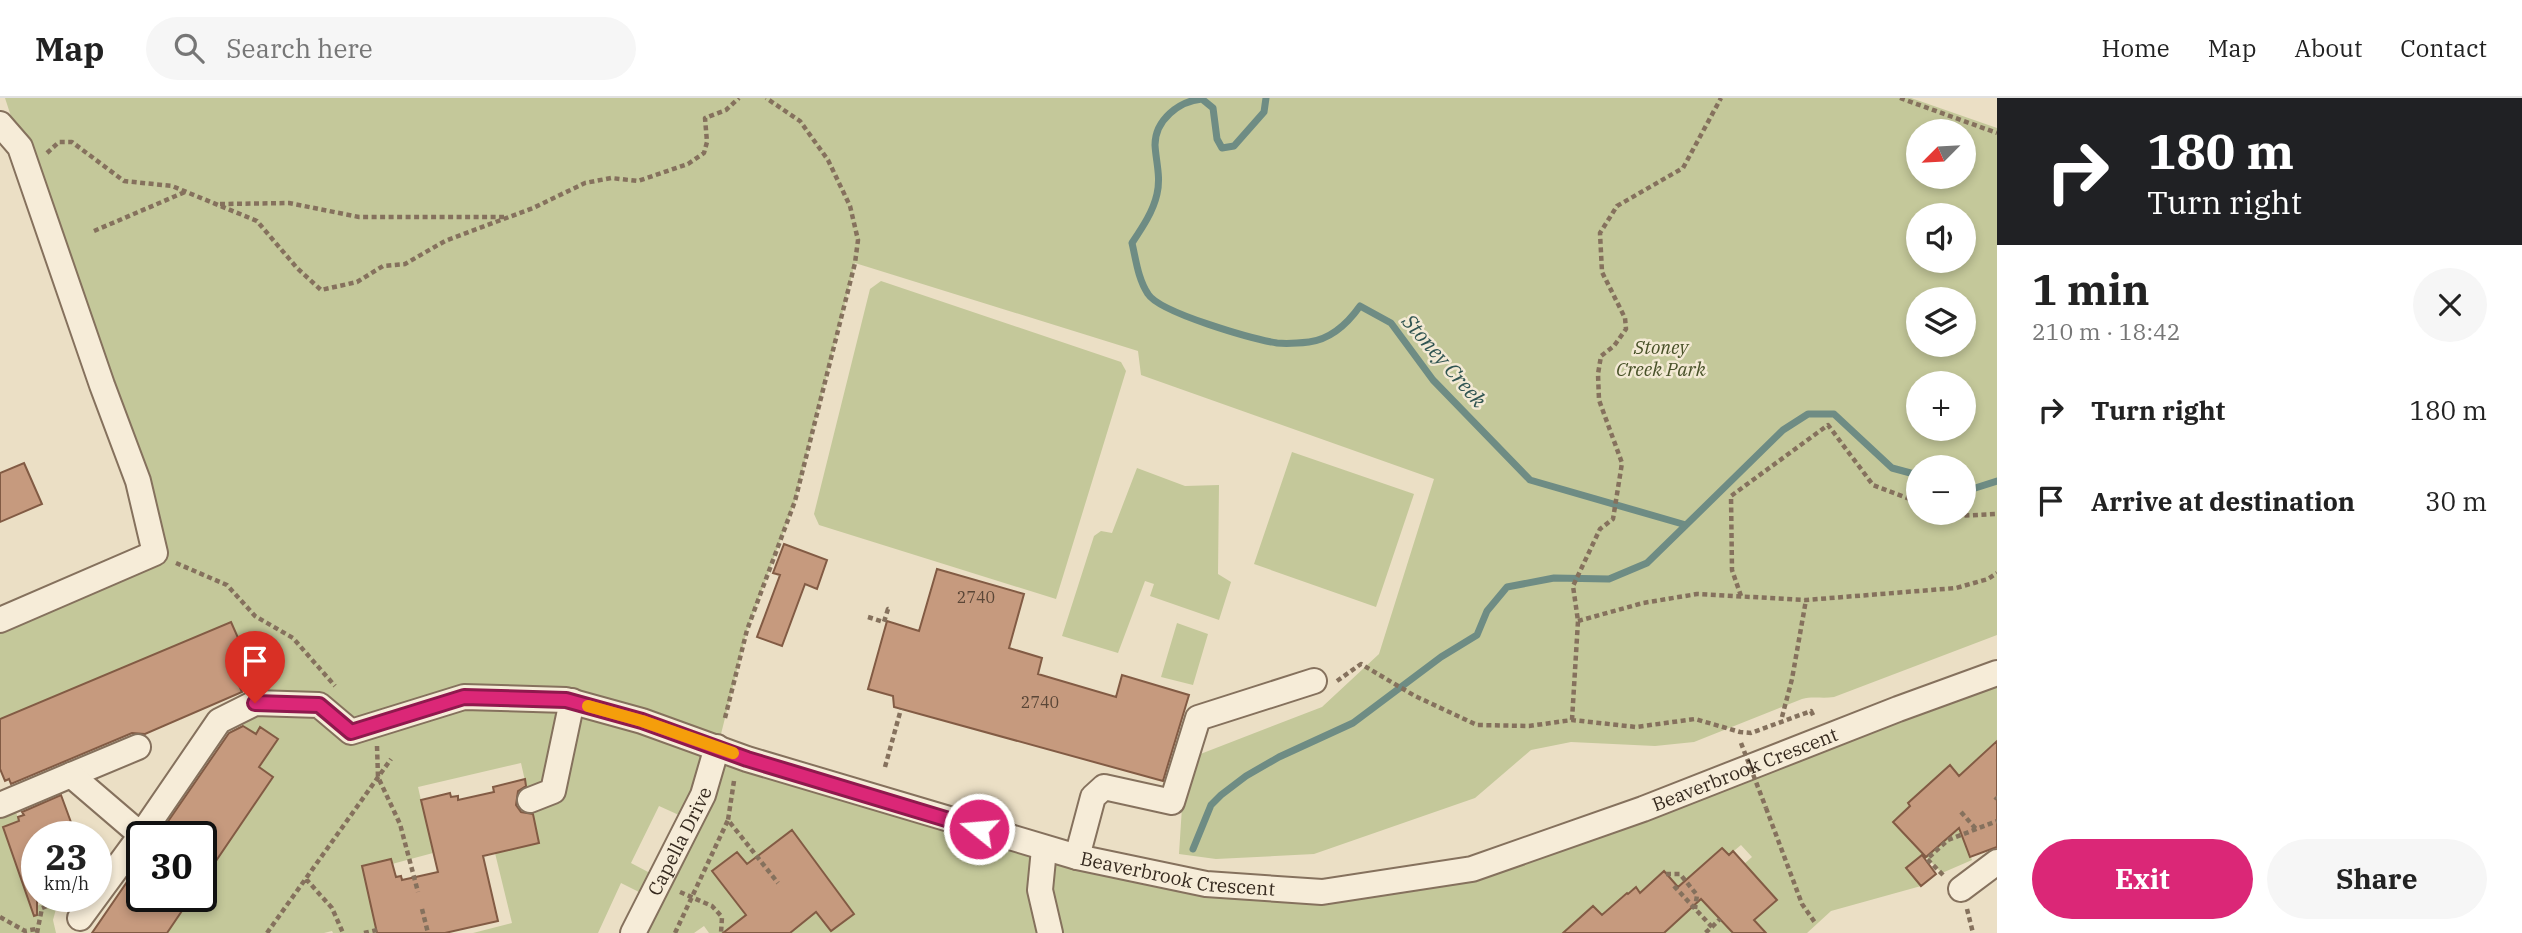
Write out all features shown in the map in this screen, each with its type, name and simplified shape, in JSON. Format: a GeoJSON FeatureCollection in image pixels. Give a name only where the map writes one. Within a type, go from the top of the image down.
{"type":"FeatureCollection","features":[{"type":"Feature","properties":{"kind":"street"},"geometry":{"type":"LineString","coordinates":[[0,124],[20,147],[138,481],[155,553],[0,620]]}},
{"type":"Feature","properties":{"kind":"street","name":"Beaverbrook Crescent"},"geometry":{"type":"LineString","coordinates":[[151,821],[219,721],[255,703],[319,705],[351,732],[464,697],[572,701],[642,721],[747,759],[1044,849],[1206,884],[1322,892],[1472,869],[1643,809],[1997,673]]}},
{"type":"Feature","properties":{"kind":"street"},"geometry":{"type":"LineString","coordinates":[[1077,857],[1093,797],[1104,787],[1172,802],[1198,718],[1314,681]]}},
{"type":"Feature","properties":{"kind":"street"},"geometry":{"type":"LineString","coordinates":[[530,800],[553,791],[572,701]]}},
{"type":"Feature","properties":{"kind":"street"},"geometry":{"type":"LineString","coordinates":[[0,805],[138,747]]}},
{"type":"Feature","properties":{"kind":"street","name":"Capella Drive"},"geometry":{"type":"LineString","coordinates":[[633,933],[703,795],[717,747]]}},
{"type":"Feature","properties":{"kind":"street"},"geometry":{"type":"LineString","coordinates":[[71,775],[126,822]]}},
{"type":"Feature","properties":{"kind":"street"},"geometry":{"type":"LineString","coordinates":[[1044,849],[1040,890],[1050,933]]}},
{"type":"Feature","properties":{"kind":"street"},"geometry":{"type":"LineString","coordinates":[[80,918],[126,855]]}},
{"type":"Feature","properties":{"kind":"street"},"geometry":{"type":"LineString","coordinates":[[1961,889],[1997,862]]}},
{"type":"Feature","properties":{"kind":"path"},"geometry":{"type":"LineString","coordinates":[[28,170],[59,142],[72,142],[124,181],[172,186],[257,220],[298,268],[321,290],[357,282],[383,266],[405,264],[445,240],[533,208],[585,183],[611,178],[638,181],[688,164],[704,153],[707,142],[705,118],[726,110],[738,98]]}},
{"type":"Feature","properties":{"kind":"path"},"geometry":{"type":"LineString","coordinates":[[725,718],[747,630],[795,501],[855,263],[858,240],[850,206],[828,160],[800,121],[766,98]]}},
{"type":"Feature","properties":{"kind":"path"},"geometry":{"type":"LineString","coordinates":[[1572,720],[1578,621],[1573,586],[1600,529],[1613,519],[1622,463],[1599,400],[1598,374],[1601,356],[1614,346],[1626,330],[1625,318],[1602,272],[1600,233],[1617,206],[1684,168],[1721,98]]}},
{"type":"Feature","properties":{"kind":"path"},"geometry":{"type":"LineString","coordinates":[[1900,98],[1997,133]]}},
{"type":"Feature","properties":{"kind":"path"},"geometry":{"type":"LineString","coordinates":[[94,231],[186,192]]}},
{"type":"Feature","properties":{"kind":"path"},"geometry":{"type":"LineString","coordinates":[[216,204],[289,203],[359,217],[507,217]]}},
{"type":"Feature","properties":{"kind":"path"},"geometry":{"type":"LineString","coordinates":[[1741,596],[1732,570],[1731,496],[1828,425],[1873,485],[1906,497]]}},
{"type":"Feature","properties":{"kind":"path"},"geometry":{"type":"LineString","coordinates":[[1976,515],[1997,514]]}},
{"type":"Feature","properties":{"kind":"path"},"geometry":{"type":"LineString","coordinates":[[155,553],[227,586],[255,616],[293,638],[340,692]]}},
{"type":"Feature","properties":{"kind":"path"},"geometry":{"type":"LineString","coordinates":[[1578,621],[1643,603],[1697,594],[1806,600],[1956,588],[1988,579],[1997,573]]}},
{"type":"Feature","properties":{"kind":"path"},"geometry":{"type":"LineString","coordinates":[[1782,717],[1795,667],[1806,600]]}},
{"type":"Feature","properties":{"kind":"path"},"geometry":{"type":"LineString","coordinates":[[868,617],[884,622],[888,609],[891,610]]}},
{"type":"Feature","properties":{"kind":"path"},"geometry":{"type":"LineString","coordinates":[[1314,681],[1321,692],[1361,664],[1415,695],[1477,725],[1529,726],[1572,720],[1636,727],[1695,719],[1751,733],[1811,710],[1814,718],[1741,743],[1802,904],[1816,924]]}},
{"type":"Feature","properties":{"kind":"path"},"geometry":{"type":"LineString","coordinates":[[885,766],[901,709]]}},
{"type":"Feature","properties":{"kind":"path"},"geometry":{"type":"LineString","coordinates":[[376,724],[378,777],[400,824],[418,892]]}},
{"type":"Feature","properties":{"kind":"path"},"geometry":{"type":"LineString","coordinates":[[267,933],[391,759]]}},
{"type":"Feature","properties":{"kind":"path"},"geometry":{"type":"LineString","coordinates":[[675,933],[728,820],[734,781]]}},
{"type":"Feature","properties":{"kind":"path"},"geometry":{"type":"LineString","coordinates":[[1961,812],[1976,829]]}},
{"type":"Feature","properties":{"kind":"path"},"geometry":{"type":"LineString","coordinates":[[728,820],[778,884]]}},
{"type":"Feature","properties":{"kind":"path"},"geometry":{"type":"LineString","coordinates":[[1961,889],[1927,859],[1948,840],[1997,821]]}},
{"type":"Feature","properties":{"kind":"path"},"geometry":{"type":"LineString","coordinates":[[1666,874],[1680,874],[1698,895],[1695,910]]}},
{"type":"Feature","properties":{"kind":"path"},"geometry":{"type":"LineString","coordinates":[[306,879],[332,908],[343,933]]}},
{"type":"Feature","properties":{"kind":"path"},"geometry":{"type":"LineString","coordinates":[[660,882],[712,906],[722,917],[721,933]]}},
{"type":"Feature","properties":{"kind":"path"},"geometry":{"type":"LineString","coordinates":[[1674,886],[1712,927]]}},
{"type":"Feature","properties":{"kind":"path"},"geometry":{"type":"LineString","coordinates":[[422,909],[428,933]]}},
{"type":"Feature","properties":{"kind":"path"},"geometry":{"type":"LineString","coordinates":[[0,917],[25,931],[37,931],[41,912]]}},
{"type":"Feature","properties":{"kind":"path"},"geometry":{"type":"LineString","coordinates":[[1705,933],[1720,919]]}},
{"type":"Feature","properties":{"kind":"path"},"geometry":{"type":"LineString","coordinates":[[364,933],[377,930]]}},
{"type":"Feature","properties":{"kind":"green space","name":"Stoney Creek Park"},"geometry":{"type":"Polygon","coordinates":[[[5,98],[1911,98],[1971,119],[1906,119],[1906,189],[1976,189],[1976,121],[1997,128],[1997,635],[1834,697],[1802,699],[1694,742],[1655,746],[1571,742],[1531,750],[1475,798],[1314,854],[1216,859],[1179,854],[1185,760],[1322,707],[1379,654],[1434,479],[1141,375],[1138,351],[855,263],[795,501],[747,630],[718,746],[1005,837],[1322,892],[1472,869],[1997,682],[1997,747],[1959,776],[1949,765],[1893,822],[1923,854],[1906,868],[1921,886],[1831,911],[1807,933],[1766,933],[1754,920],[1777,900],[1744,864],[1752,857],[1741,845],[1729,855],[1722,848],[1689,878],[1702,899],[1733,933],[1660,933],[1675,885],[1664,871],[1640,893],[1636,887],[1604,917],[1593,906],[1563,933],[790,933],[811,905],[831,931],[854,913],[792,830],[768,848],[778,861],[712,871],[746,915],[740,933],[709,933],[704,926],[694,933],[633,933],[690,820],[659,806],[631,863],[650,873],[641,893],[621,883],[598,933],[473,933],[512,923],[495,853],[539,843],[521,763],[418,787],[433,853],[392,864],[390,859],[362,866],[377,933],[167,933],[181,912],[217,912],[217,860],[273,778],[259,767],[278,739],[261,727],[256,734],[237,721],[255,703],[232,644],[239,640],[231,622],[0,719],[0,620],[154,553],[5,98]]]}},
{"type":"Feature","properties":{"kind":"green space"},"geometry":{"type":"Polygon","coordinates":[[[881,281],[1121,362],[1126,371],[1056,599],[819,525],[814,514],[870,289],[881,281]]]}},
{"type":"Feature","properties":{"kind":"green space"},"geometry":{"type":"Polygon","coordinates":[[[1292,452],[1414,494],[1376,607],[1254,564],[1292,452]]]}},
{"type":"Feature","properties":{"kind":"green space"},"geometry":{"type":"Polygon","coordinates":[[[1137,468],[1185,486],[1219,485],[1218,574],[1231,582],[1219,620],[1150,596],[1154,584],[1145,581],[1118,653],[1062,636],[1094,536],[1101,531],[1112,533],[1137,468]]]}},
{"type":"Feature","properties":{"kind":"green space"},"geometry":{"type":"Polygon","coordinates":[[[1177,623],[1208,634],[1193,685],[1161,677],[1177,623]]]}},
{"type":"Feature","properties":{"kind":"green space"},"geometry":{"type":"Polygon","coordinates":[[[12,800],[19,821],[3,828],[21,879],[21,912],[55,912],[53,920],[56,933],[0,933],[0,805],[12,800]]]}},
{"type":"Feature","properties":{"kind":"green space"},"geometry":{"type":"Polygon","coordinates":[[[1961,826],[1972,860],[1942,873],[1925,856],[1961,826]]]}},
{"type":"Feature","properties":{"kind":"building"},"geometry":{"type":"Polygon","coordinates":[[[24,463],[42,504],[0,522],[0,473],[24,463]]]}},
{"type":"Feature","properties":{"kind":"building"},"geometry":{"type":"Polygon","coordinates":[[[784,544],[827,560],[817,589],[805,584],[782,646],[757,637],[780,575],[773,573],[784,544]]]}},
{"type":"Feature","properties":{"kind":"building"},"geometry":{"type":"Polygon","coordinates":[[[937,569],[1024,594],[1009,648],[1042,658],[1038,674],[1116,697],[1122,675],[1189,695],[1163,781],[894,707],[893,696],[868,689],[887,621],[919,631],[937,569]]]}},
{"type":"Feature","properties":{"kind":"building"},"geometry":{"type":"Polygon","coordinates":[[[231,622],[239,640],[232,644],[241,664],[231,668],[242,692],[145,734],[132,733],[11,784],[9,779],[5,781],[0,769],[0,719],[231,622]]]}},
{"type":"Feature","properties":{"kind":"building"},"geometry":{"type":"Polygon","coordinates":[[[243,726],[256,734],[260,727],[278,739],[259,767],[273,777],[217,859],[217,821],[168,821],[229,733],[243,726]]]}},
{"type":"Feature","properties":{"kind":"building"},"geometry":{"type":"Polygon","coordinates":[[[1997,741],[1997,847],[1970,857],[1959,828],[1926,857],[1893,822],[1910,806],[1908,803],[1950,765],[1959,776],[1997,741]]]}},
{"type":"Feature","properties":{"kind":"building"},"geometry":{"type":"Polygon","coordinates":[[[525,779],[526,786],[518,791],[516,805],[521,812],[533,814],[539,843],[483,856],[498,921],[445,933],[377,933],[362,866],[391,859],[396,877],[401,876],[402,880],[438,872],[421,800],[450,793],[451,797],[458,796],[458,800],[494,792],[493,787],[525,779]]]}},
{"type":"Feature","properties":{"kind":"building"},"geometry":{"type":"Polygon","coordinates":[[[61,795],[71,821],[21,821],[21,879],[3,827],[19,821],[18,817],[24,815],[22,812],[61,795]]]}},
{"type":"Feature","properties":{"kind":"building"},"geometry":{"type":"Polygon","coordinates":[[[792,830],[854,914],[831,931],[816,912],[790,933],[723,933],[746,915],[712,871],[737,852],[747,864],[792,830]]]}},
{"type":"Feature","properties":{"kind":"building"},"geometry":{"type":"Polygon","coordinates":[[[1722,848],[1729,855],[1733,851],[1777,900],[1754,920],[1766,933],[1733,933],[1701,899],[1664,933],[1563,933],[1593,906],[1602,915],[1636,887],[1640,893],[1664,871],[1678,887],[1722,848]]]}},
{"type":"Feature","properties":{"kind":"building"},"geometry":{"type":"Polygon","coordinates":[[[1922,855],[1936,874],[1921,886],[1906,868],[1922,855]]]}},
{"type":"Feature","properties":{"kind":"building"},"geometry":{"type":"Polygon","coordinates":[[[126,883],[126,912],[181,912],[167,933],[92,933],[106,912],[112,912],[112,904],[126,883]]]}},
{"type":"Feature","properties":{"kind":"waterway","name":"Stoney Creek"},"geometry":{"type":"LineString","coordinates":[[1266,98],[1264,112],[1234,146],[1222,148],[1217,139],[1213,108],[1202,99],[1177,108],[1159,128],[1155,145],[1157,194],[1150,213],[1132,243],[1142,282],[1148,294],[1156,301],[1208,324],[1277,343],[1309,342],[1325,338],[1345,324],[1360,306],[1391,323],[1433,380],[1530,480],[1686,525],[1783,430],[1808,414],[1834,414],[1892,468],[1906,472]]}},
{"type":"Feature","properties":{"kind":"waterway","name":"Stoney Creek"},"geometry":{"type":"LineString","coordinates":[[1976,488],[1997,481]]}},
{"type":"Feature","properties":{"kind":"waterway"},"geometry":{"type":"LineString","coordinates":[[1193,849],[1211,805],[1221,795],[1246,776],[1279,757],[1353,723],[1441,657],[1477,635],[1487,611],[1507,587],[1554,578],[1609,579],[1647,563],[1686,525]]}},
{"type":"Feature","properties":{"kind":"slow traffic"},"geometry":{"type":"LineString","coordinates":[[588,706],[642,721],[733,753]]}},
{"type":"Feature","properties":{"kind":"route"},"geometry":{"type":"LineString","coordinates":[[255,703],[319,705],[351,732],[464,697],[566,700],[642,721],[747,759],[979,829]]}}]}
